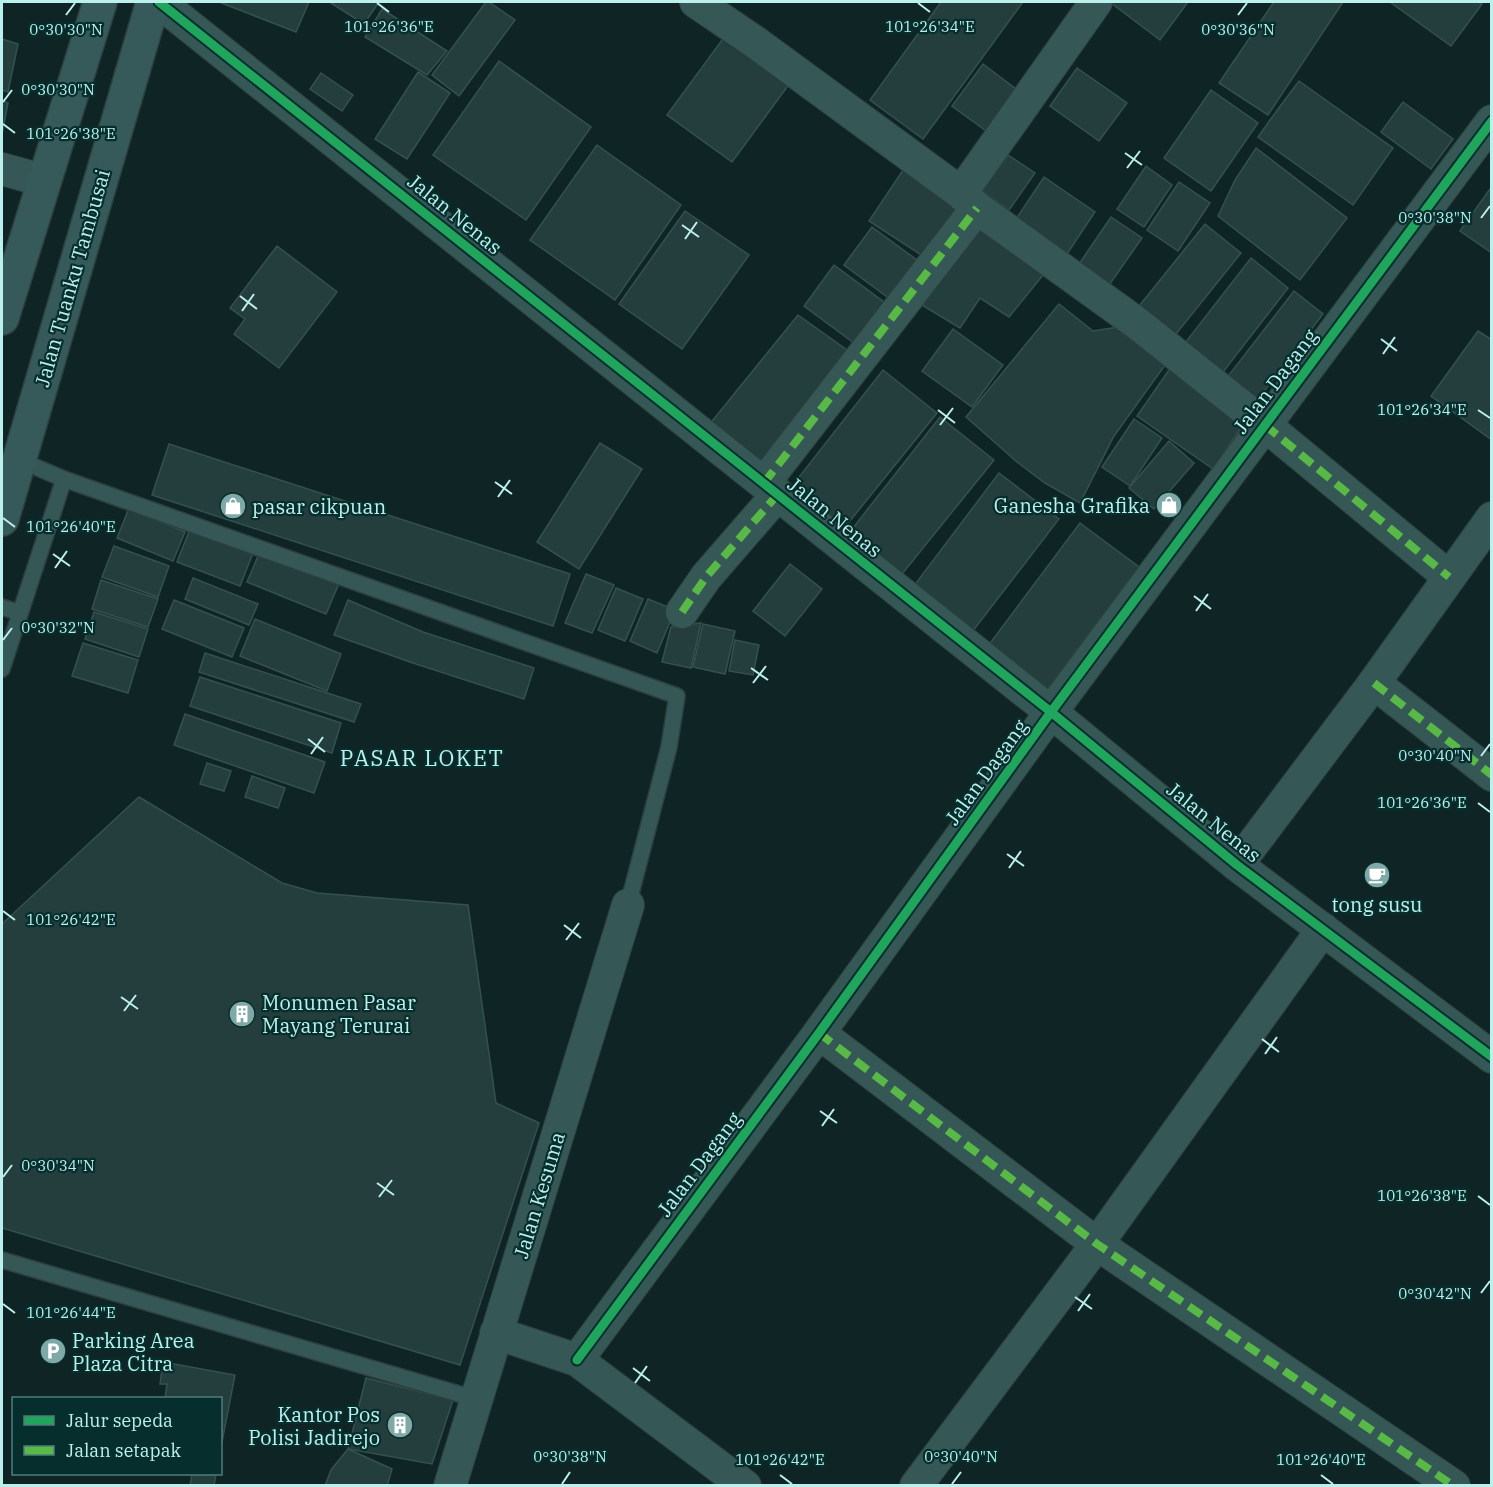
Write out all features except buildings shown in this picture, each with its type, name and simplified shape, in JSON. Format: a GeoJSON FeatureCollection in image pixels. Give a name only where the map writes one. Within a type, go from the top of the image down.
{"type":"FeatureCollection","features":[{"type":"Feature","properties":{"kind":"main road"},"geometry":{"type":"LineString","coordinates":[[2,318],[10,266],[45,181],[100,2]]}},
{"type":"Feature","properties":{"kind":"main road","name":"Jalan Tuanku Tambusai"},"geometry":{"type":"LineString","coordinates":[[2,519],[153,2]]}},
{"type":"Feature","properties":{"kind":"street","name":"Jalan Nenas"},"geometry":{"type":"LineString","coordinates":[[159,2],[1051,712],[1237,865],[1491,1057]]}},
{"type":"Feature","properties":{"kind":"street"},"geometry":{"type":"LineString","coordinates":[[696,2],[755,42],[1138,324],[1449,577]]}},
{"type":"Feature","properties":{"kind":"street"},"geometry":{"type":"LineString","coordinates":[[682,612],[771,489],[969,200],[1096,2]]}},
{"type":"Feature","properties":{"kind":"street","name":"Jalan Dagang"},"geometry":{"type":"LineString","coordinates":[[577,1360],[819,1033],[1051,712],[1491,121]]}},
{"type":"Feature","properties":{"kind":"street"},"geometry":{"type":"LineString","coordinates":[[2,169],[45,181]]}},
{"type":"Feature","properties":{"kind":"street"},"geometry":{"type":"LineString","coordinates":[[1237,865],[1374,683],[1491,518]]}},
{"type":"Feature","properties":{"kind":"street"},"geometry":{"type":"LineString","coordinates":[[1374,683],[1491,775]]}},
{"type":"Feature","properties":{"kind":"street","name":"Jalan Kesuma"},"geometry":{"type":"LineString","coordinates":[[450,1485],[628,904]]}},
{"type":"Feature","properties":{"kind":"street"},"geometry":{"type":"LineString","coordinates":[[916,1485],[1097,1244],[1323,929]]}},
{"type":"Feature","properties":{"kind":"street"},"geometry":{"type":"LineString","coordinates":[[819,1033],[1097,1244],[1454,1485]]}},
{"type":"Feature","properties":{"kind":"street"},"geometry":{"type":"LineString","coordinates":[[496,1333],[577,1360],[745,1485]]}},
{"type":"Feature","properties":{"kind":"lane"},"geometry":{"type":"LineString","coordinates":[[19,460],[64,479],[677,696],[669,747],[628,904]]}},
{"type":"Feature","properties":{"kind":"lane"},"geometry":{"type":"LineString","coordinates":[[2,669],[64,479]]}},
{"type":"Feature","properties":{"kind":"lane"},"geometry":{"type":"LineString","coordinates":[[2,607],[20,613]]}},
{"type":"Feature","properties":{"kind":"lane"},"geometry":{"type":"LineString","coordinates":[[2,1260],[476,1399]]}},
{"type":"Feature","properties":{"kind":"marked path"},"geometry":{"type":"LineString","coordinates":[[764,483],[977,208]]}},
{"type":"Feature","properties":{"kind":"marked path"},"geometry":{"type":"LineString","coordinates":[[1265,425],[1449,577]]}},
{"type":"Feature","properties":{"kind":"marked path"},"geometry":{"type":"LineString","coordinates":[[682,612],[706,577],[778,494]]}},
{"type":"Feature","properties":{"kind":"marked path"},"geometry":{"type":"LineString","coordinates":[[1374,683],[1492,775]]}},
{"type":"Feature","properties":{"kind":"marked path"},"geometry":{"type":"LineString","coordinates":[[819,1033],[1097,1244],[1454,1486]]}},
{"type":"Feature","properties":{"kind":"cycle path"},"geometry":{"type":"LineString","coordinates":[[159,2],[1051,712],[1237,865],[1492,1057]]}},
{"type":"Feature","properties":{"kind":"cycle path"},"geometry":{"type":"LineString","coordinates":[[577,1360],[819,1033],[1051,712],[1492,121]]}},
{"type":"Feature","properties":{"kind":"place","name":"Ganesha Grafika"},"geometry":{"type":"Point","coordinates":[1169,505]}},
{"type":"Feature","properties":{"kind":"place","name":"pasar cikpuan"},"geometry":{"type":"Point","coordinates":[233,506]}},
{"type":"Feature","properties":{"kind":"place","name":"tong susu"},"geometry":{"type":"Point","coordinates":[1377,875]}},
{"type":"Feature","properties":{"kind":"place","name":"Monumen Pasar Mayang Terurai"},"geometry":{"type":"Point","coordinates":[242,1014]}},
{"type":"Feature","properties":{"kind":"place","name":"Parking Area Plaza Citra"},"geometry":{"type":"Point","coordinates":[53,1351]}},
{"type":"Feature","properties":{"kind":"place","name":"Kantor Pos Polisi Jadirejo"},"geometry":{"type":"Point","coordinates":[400,1425]}},
{"type":"Feature","properties":{"kind":"district","name":"PASAR LOKET"},"geometry":{"type":"Point","coordinates":[422,757]}}]}
